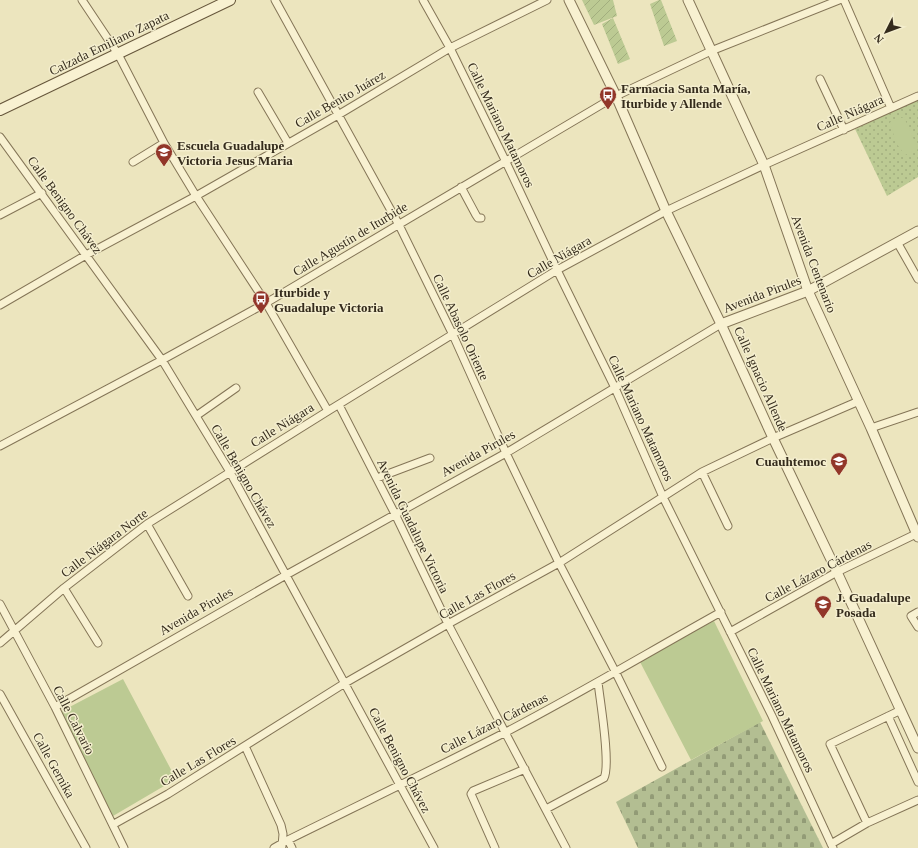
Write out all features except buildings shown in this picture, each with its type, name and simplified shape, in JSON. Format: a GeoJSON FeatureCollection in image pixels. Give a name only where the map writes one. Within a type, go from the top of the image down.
{"type":"FeatureCollection","features":[{"type":"Feature","properties":{"kind":"main road","name":"Calzada Emiliano Zapata"},"geometry":{"type":"LineString","coordinates":[[0,110],[230,0]]}},
{"type":"Feature","properties":{"kind":"street"},"geometry":{"type":"LineString","coordinates":[[82,0],[118,54],[164,143],[196,196],[266,303],[328,411]]}},
{"type":"Feature","properties":{"kind":"street","name":"Calle Abasolo Oriente"},"geometry":{"type":"LineString","coordinates":[[275,0],[399,225],[453,335],[506,453],[559,563],[615,671],[662,767]]}},
{"type":"Feature","properties":{"kind":"street","name":"Calle Mariano Matamoros"},"geometry":{"type":"LineString","coordinates":[[423,0],[450,48],[505,160],[615,388],[663,497],[772,716],[832,846]]}},
{"type":"Feature","properties":{"kind":"street","name":"Calle Benito Juárez"},"geometry":{"type":"LineString","coordinates":[[0,305],[86,255],[196,196],[288,144],[450,48],[547,0]]}},
{"type":"Feature","properties":{"kind":"street","name":"Calle Ignacio Allende"},"geometry":{"type":"LineString","coordinates":[[568,0],[616,96],[666,212],[721,324],[918,748]]}},
{"type":"Feature","properties":{"kind":"street","name":"Avenida Centenario"},"geometry":{"type":"LineString","coordinates":[[688,0],[764,165],[808,291],[859,401],[918,535]]}},
{"type":"Feature","properties":{"kind":"street","name":"Calle Agustín de Iturbide"},"geometry":{"type":"LineString","coordinates":[[0,446],[266,303],[399,225],[505,160],[616,96],[711,51],[839,0]]}},
{"type":"Feature","properties":{"kind":"street"},"geometry":{"type":"LineString","coordinates":[[844,0],[891,108]]}},
{"type":"Feature","properties":{"kind":"street"},"geometry":{"type":"LineString","coordinates":[[820,79],[844,130]]}},
{"type":"Feature","properties":{"kind":"street"},"geometry":{"type":"LineString","coordinates":[[258,92],[288,144]]}},
{"type":"Feature","properties":{"kind":"street","name":"Calle Niágara"},"geometry":{"type":"LineString","coordinates":[[230,472],[557,270],[666,212],[764,165],[918,96]]}},
{"type":"Feature","properties":{"kind":"street","name":"Calle Benigno Chávez"},"geometry":{"type":"LineString","coordinates":[[0,137],[162,360],[230,472],[434,848]]}},
{"type":"Feature","properties":{"kind":"street"},"geometry":{"type":"LineString","coordinates":[[133,162],[164,143]]}},
{"type":"Feature","properties":{"kind":"street"},"geometry":{"type":"LineString","coordinates":[[461,187],[476,215],[478,218],[481,218]]}},
{"type":"Feature","properties":{"kind":"street"},"geometry":{"type":"LineString","coordinates":[[0,214],[42,193]]}},
{"type":"Feature","properties":{"kind":"street","name":"Avenida Pirules"},"geometry":{"type":"LineString","coordinates":[[55,707],[286,575],[506,453],[721,324],[808,291],[918,230]]}},
{"type":"Feature","properties":{"kind":"street"},"geometry":{"type":"LineString","coordinates":[[897,242],[918,279]]}},
{"type":"Feature","properties":{"kind":"street"},"geometry":{"type":"LineString","coordinates":[[196,416],[236,388]]}},
{"type":"Feature","properties":{"kind":"street","name":"Calle Las Flores"},"geometry":{"type":"LineString","coordinates":[[114,824],[168,794],[345,683],[559,563],[702,472],[773,438],[859,401]]}},
{"type":"Feature","properties":{"kind":"street","name":"Avenida Guadalupe Victoria"},"geometry":{"type":"LineString","coordinates":[[339,405],[395,514],[448,624],[566,848]]}},
{"type":"Feature","properties":{"kind":"street"},"geometry":{"type":"LineString","coordinates":[[871,428],[918,412]]}},
{"type":"Feature","properties":{"kind":"street"},"geometry":{"type":"LineString","coordinates":[[377,478],[430,458]]}},
{"type":"Feature","properties":{"kind":"street","name":"Calle Niágara Norte"},"geometry":{"type":"LineString","coordinates":[[0,643],[64,588],[148,524],[230,472]]}},
{"type":"Feature","properties":{"kind":"street"},"geometry":{"type":"LineString","coordinates":[[702,472],[728,526]]}},
{"type":"Feature","properties":{"kind":"street"},"geometry":{"type":"LineString","coordinates":[[148,524],[188,596]]}},
{"type":"Feature","properties":{"kind":"street","name":"Calle Lázaro Cárdenas"},"geometry":{"type":"LineString","coordinates":[[730,632],[837,572],[918,535]]}},
{"type":"Feature","properties":{"kind":"street"},"geometry":{"type":"LineString","coordinates":[[64,588],[98,643]]}},
{"type":"Feature","properties":{"kind":"street","name":"Calle Calvario"},"geometry":{"type":"LineString","coordinates":[[0,604],[55,707],[114,824],[124,848]]}},
{"type":"Feature","properties":{"kind":"street","name":"Calle Lázaro Cárdenas"},"geometry":{"type":"LineString","coordinates":[[274,848],[505,732],[598,682],[721,612]]}},
{"type":"Feature","properties":{"kind":"street"},"geometry":{"type":"LineString","coordinates":[[918,612],[911,616],[918,627]]}},
{"type":"Feature","properties":{"kind":"street"},"geometry":{"type":"LineString","coordinates":[[546,809],[604,778],[607,762],[598,682]]}},
{"type":"Feature","properties":{"kind":"street","name":"Calle Gernika"},"geometry":{"type":"LineString","coordinates":[[0,694],[86,848]]}},
{"type":"Feature","properties":{"kind":"street"},"geometry":{"type":"LineString","coordinates":[[867,823],[830,744],[901,710]]}},
{"type":"Feature","properties":{"kind":"street"},"geometry":{"type":"LineString","coordinates":[[888,716],[918,782]]}},
{"type":"Feature","properties":{"kind":"street"},"geometry":{"type":"LineString","coordinates":[[245,746],[280,825],[284,844],[292,848]]}},
{"type":"Feature","properties":{"kind":"street"},"geometry":{"type":"LineString","coordinates":[[496,848],[471,794],[473,791],[525,769]]}},
{"type":"Feature","properties":{"kind":"street"},"geometry":{"type":"LineString","coordinates":[[832,846],[867,823],[918,800]]}},
{"type":"Feature","properties":{"kind":"green space"},"geometry":{"type":"Polygon","coordinates":[[[582,0],[613,0],[617,16],[594,25],[582,0]]]}},
{"type":"Feature","properties":{"kind":"green space"},"geometry":{"type":"Polygon","coordinates":[[[661,0],[677,41],[664,46],[650,4],[661,0]]]}},
{"type":"Feature","properties":{"kind":"green space"},"geometry":{"type":"Polygon","coordinates":[[[613,18],[630,59],[618,64],[602,24],[613,18]]]}},
{"type":"Feature","properties":{"kind":"green space"},"geometry":{"type":"Polygon","coordinates":[[[918,100],[918,177],[887,196],[855,129],[918,100]]]}},
{"type":"Feature","properties":{"kind":"green space"},"geometry":{"type":"Polygon","coordinates":[[[904,117],[918,149],[905,155],[896,143],[890,122],[904,117]]]}},
{"type":"Feature","properties":{"kind":"green space"},"geometry":{"type":"Polygon","coordinates":[[[714,621],[763,721],[691,760],[639,660],[714,621]]]}},
{"type":"Feature","properties":{"kind":"green space"},"geometry":{"type":"Polygon","coordinates":[[[123,679],[176,779],[113,816],[60,712],[123,679]]]}},
{"type":"Feature","properties":{"kind":"green space"},"geometry":{"type":"Polygon","coordinates":[[[760,722],[823,848],[638,848],[616,802],[760,722]]]}},
{"type":"Feature","properties":{"kind":"place","name":"Farmacia Santa María, Iturbide y Allende"},"geometry":{"type":"Point","coordinates":[608,110]}},
{"type":"Feature","properties":{"kind":"place","name":"Escuela Guadalupe Victoria Jesus Maria"},"geometry":{"type":"Point","coordinates":[164,167]}},
{"type":"Feature","properties":{"kind":"place","name":"Iturbide y Guadalupe Victoria"},"geometry":{"type":"Point","coordinates":[261,314]}},
{"type":"Feature","properties":{"kind":"place","name":"Cuauhtemoc"},"geometry":{"type":"Point","coordinates":[839,476]}},
{"type":"Feature","properties":{"kind":"place","name":"J. Guadalupe Posada"},"geometry":{"type":"Point","coordinates":[823,619]}}]}
